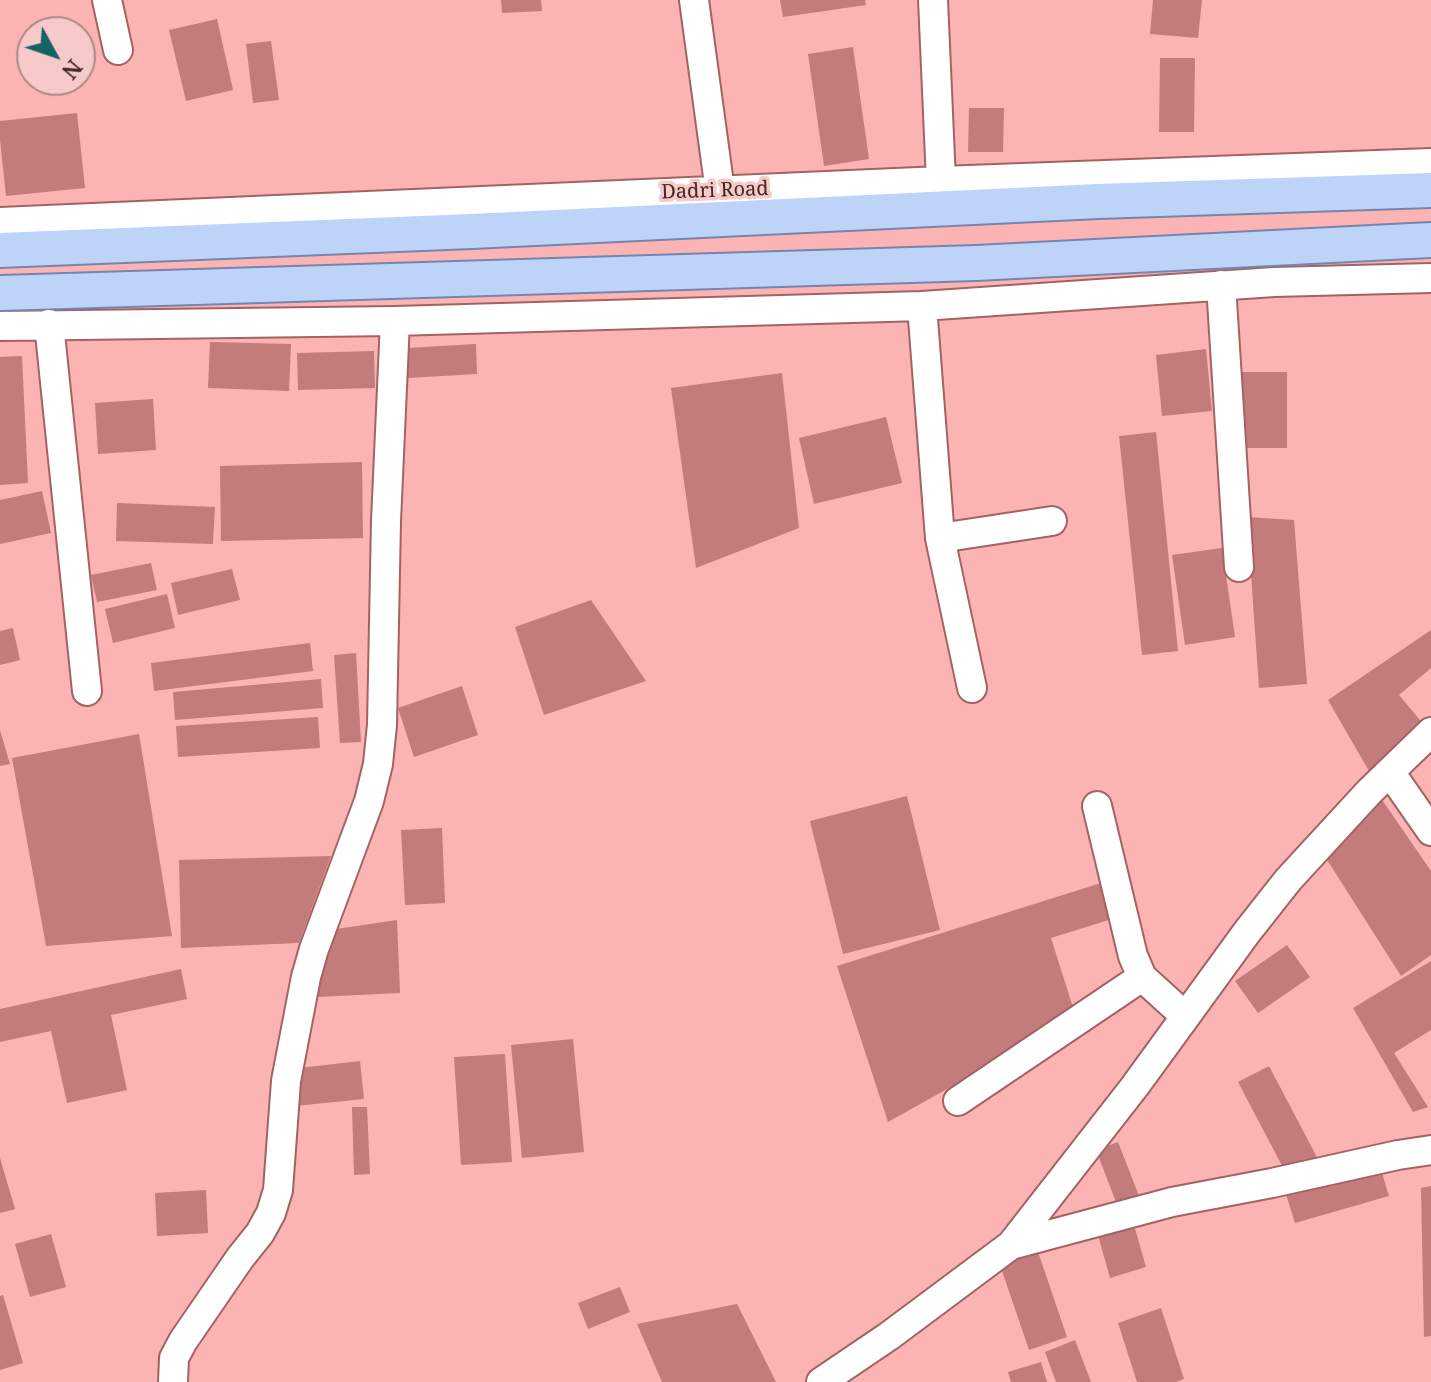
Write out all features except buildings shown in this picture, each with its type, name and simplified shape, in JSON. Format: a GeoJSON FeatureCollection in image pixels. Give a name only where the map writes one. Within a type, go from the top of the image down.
{"type":"FeatureCollection","features":[{"type":"Feature","properties":{"kind":"main road"},"geometry":{"type":"LineString","coordinates":[[0,250],[1098,201],[1431,190]]}},
{"type":"Feature","properties":{"kind":"main road"},"geometry":{"type":"LineString","coordinates":[[0,293],[976,263],[1431,240]]}},
{"type":"Feature","properties":{"kind":"street"},"geometry":{"type":"LineString","coordinates":[[107,0],[118,50]]}},
{"type":"Feature","properties":{"kind":"street"},"geometry":{"type":"LineString","coordinates":[[694,0],[720,191]]}},
{"type":"Feature","properties":{"kind":"street"},"geometry":{"type":"LineString","coordinates":[[933,0],[941,181]]}},
{"type":"Feature","properties":{"kind":"street","name":"Dadri Road"},"geometry":{"type":"LineString","coordinates":[[0,222],[1431,163]]}},
{"type":"Feature","properties":{"kind":"street"},"geometry":{"type":"LineString","coordinates":[[0,326],[395,321],[922,306],[1274,282],[1431,278]]}},
{"type":"Feature","properties":{"kind":"street"},"geometry":{"type":"LineString","coordinates":[[1221,285],[1239,567]]}},
{"type":"Feature","properties":{"kind":"street"},"geometry":{"type":"LineString","coordinates":[[922,306],[940,538],[972,688]]}},
{"type":"Feature","properties":{"kind":"street"},"geometry":{"type":"LineString","coordinates":[[173,1382],[174,1358],[183,1341],[271,1213],[278,1190],[286,1081],[306,977],[369,801],[378,764],[382,725],[386,521],[395,321]]}},
{"type":"Feature","properties":{"kind":"street"},"geometry":{"type":"LineString","coordinates":[[49,324],[87,691]]}},
{"type":"Feature","properties":{"kind":"street"},"geometry":{"type":"LineString","coordinates":[[940,538],[1052,521]]}},
{"type":"Feature","properties":{"kind":"street"},"geometry":{"type":"LineString","coordinates":[[821,1382],[889,1336],[1011,1245],[1135,1086],[1288,880],[1431,732]]}},
{"type":"Feature","properties":{"kind":"street"},"geometry":{"type":"LineString","coordinates":[[1390,772],[1431,831]]}},
{"type":"Feature","properties":{"kind":"street"},"geometry":{"type":"LineString","coordinates":[[1097,806],[1133,956],[1142,977],[1185,1016]]}},
{"type":"Feature","properties":{"kind":"street"},"geometry":{"type":"LineString","coordinates":[[958,1101],[1142,977]]}},
{"type":"Feature","properties":{"kind":"street"},"geometry":{"type":"LineString","coordinates":[[1011,1245],[1172,1202],[1431,1150]]}}]}
